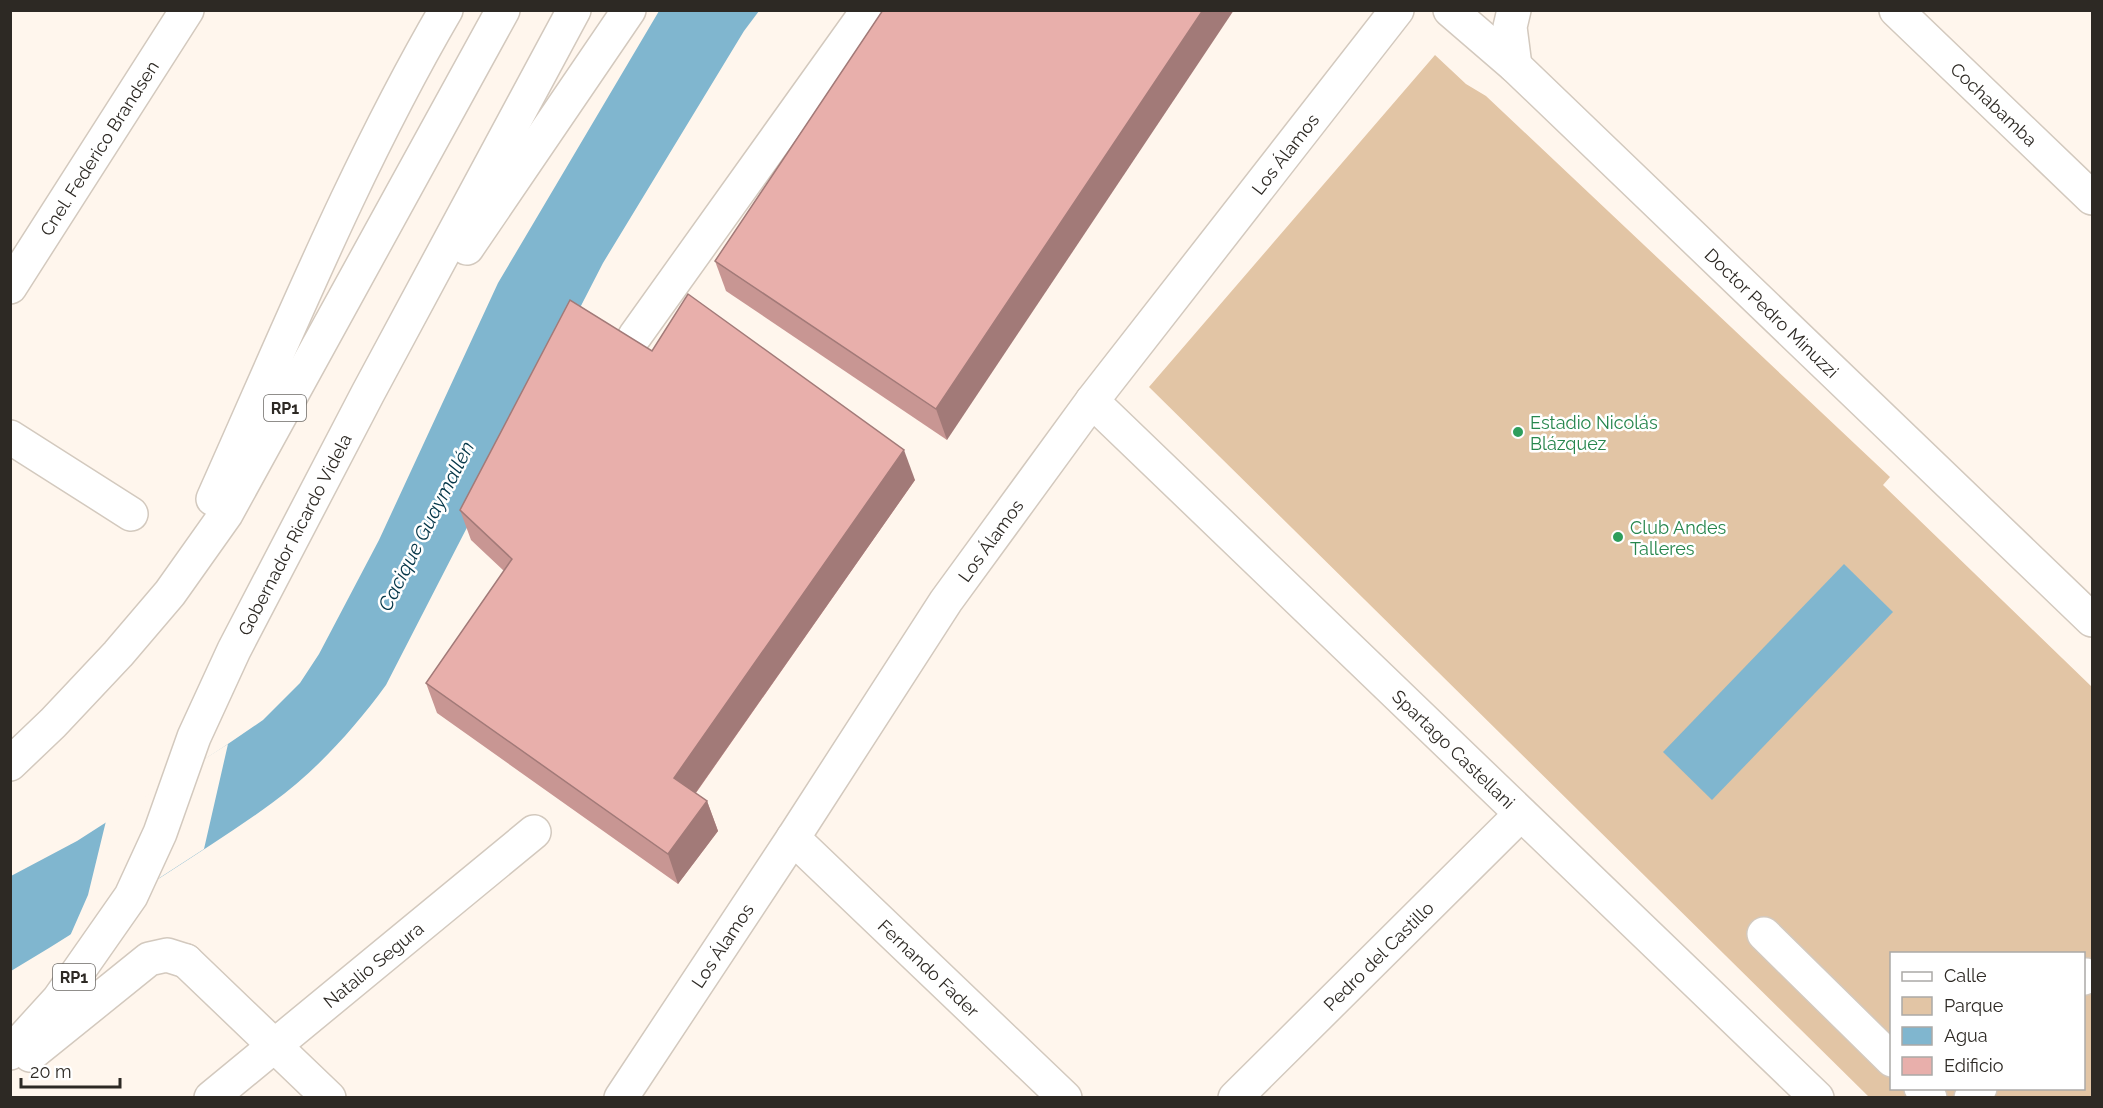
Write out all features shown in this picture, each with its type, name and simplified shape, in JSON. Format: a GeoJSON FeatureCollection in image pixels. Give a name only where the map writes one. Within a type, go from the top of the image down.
{"type":"FeatureCollection","features":[{"type":"Feature","properties":{"kind":"main road","name":"Cnel. Federico Brandsen"},"geometry":{"type":"LineString","coordinates":[[10,286],[187,10]]}},
{"type":"Feature","properties":{"kind":"main road"},"geometry":{"type":"LineString","coordinates":[[170,593],[345,205],[413,67],[446,10]]}},
{"type":"Feature","properties":{"kind":"main road","name":"RP1"},"geometry":{"type":"LineString","coordinates":[[10,764],[53,723],[118,654],[170,593],[226,514],[503,10]]}},
{"type":"Feature","properties":{"kind":"main road","name":"Gobernador Ricardo Videla"},"geometry":{"type":"LineString","coordinates":[[10,1053],[59,999],[131,896],[160,833],[198,728],[234,650],[368,393],[574,10]]}},
{"type":"Feature","properties":{"kind":"main road"},"geometry":{"type":"LineString","coordinates":[[368,393],[630,10]]}},
{"type":"Feature","properties":{"kind":"main road"},"geometry":{"type":"LineString","coordinates":[[635,336],[868,10]]}},
{"type":"Feature","properties":{"kind":"main road","name":"Los Álamos"},"geometry":{"type":"LineString","coordinates":[[621,1098],[946,601],[1092,401],[1397,10]]}},
{"type":"Feature","properties":{"kind":"main road","name":"Doctor Pedro Minuzzi"},"geometry":{"type":"LineString","coordinates":[[1450,10],[1515,66],[2092,620]]}},
{"type":"Feature","properties":{"kind":"main road"},"geometry":{"type":"LineString","coordinates":[[1514,10],[1510,27],[1515,66]]}},
{"type":"Feature","properties":{"kind":"main road","name":"Cochabamba"},"geometry":{"type":"LineString","coordinates":[[1896,10],[2092,198]]}},
{"type":"Feature","properties":{"kind":"main road","name":"Spartago Castellani"},"geometry":{"type":"LineString","coordinates":[[1092,401],[1816,1098]]}},
{"type":"Feature","properties":{"kind":"main road"},"geometry":{"type":"LineString","coordinates":[[10,437],[131,514]]}},
{"type":"Feature","properties":{"kind":"main road","name":"Pedro del Castillo"},"geometry":{"type":"LineString","coordinates":[[1235,1098],[1521,814]]}},
{"type":"Feature","properties":{"kind":"main road","name":"Natalio Segura"},"geometry":{"type":"LineString","coordinates":[[211,1098],[534,832]]}},
{"type":"Feature","properties":{"kind":"main road","name":"Fernando Fader"},"geometry":{"type":"LineString","coordinates":[[793,838],[1065,1098]]}},
{"type":"Feature","properties":{"kind":"main road"},"geometry":{"type":"LineString","coordinates":[[1764,934],[1890,1058]]}},
{"type":"Feature","properties":{"kind":"main road"},"geometry":{"type":"LineString","coordinates":[[10,1067],[25,1059],[149,959],[167,955],[186,962],[329,1098]]}},
{"type":"Feature","properties":{"kind":"green space","name":"Estadio Nicolás Blázquez"},"geometry":{"type":"Polygon","coordinates":[[[1435,55],[1466,84],[1486,96],[1890,477],[1883,485],[2092,687],[2092,1097],[1869,1097],[1149,387],[1435,55]]]}},
{"type":"Feature","properties":{"kind":"water","name":"Cacique Guaymallén"},"geometry":{"type":"Polygon","coordinates":[[[659,11],[759,11],[744,31],[603,263],[386,685],[334,749],[288,791],[166,874],[11,971],[11,876],[77,841],[222,748],[263,720],[300,683],[319,654],[379,540],[498,283],[659,11]]]}},
{"type":"Feature","properties":{"kind":"water"},"geometry":{"type":"Polygon","coordinates":[[[1844,564],[1893,612],[1712,800],[1663,752],[1844,564]]]}},
{"type":"Feature","properties":{"kind":"pier"},"geometry":{"type":"Polygon","coordinates":[[[228,744],[204,849],[70,936],[88,895],[106,821],[228,744]]]}},
{"type":"Feature","properties":{"kind":"building"},"geometry":{"type":"Polygon","coordinates":[[[883,10],[1203,10],[936,409],[715,261],[883,10]]]}},
{"type":"Feature","properties":{"kind":"building"},"geometry":{"type":"Polygon","coordinates":[[[688,294],[904,450],[674,778],[707,801],[668,854],[426,683],[512,559],[460,510],[570,300],[652,351],[688,294]]]}},
{"type":"Feature","properties":{"kind":"place","name":"Estadio Nicolás Blázquez"},"geometry":{"type":"Point","coordinates":[1518,432]}},
{"type":"Feature","properties":{"kind":"place","name":"Club Andes Talleres"},"geometry":{"type":"Point","coordinates":[1618,537]}}]}
